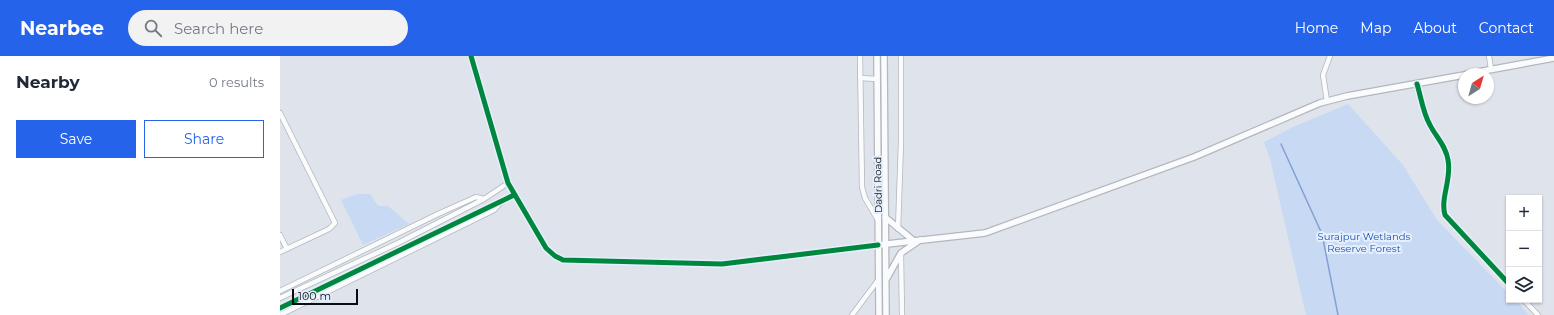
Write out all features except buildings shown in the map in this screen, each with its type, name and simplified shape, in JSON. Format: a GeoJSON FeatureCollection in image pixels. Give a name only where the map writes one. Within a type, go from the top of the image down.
{"type":"FeatureCollection","features":[{"type":"Feature","properties":{"kind":"main road","name":"Dadri Road"},"geometry":{"type":"LineString","coordinates":[[876,56],[879,315]]}},
{"type":"Feature","properties":{"kind":"main road","name":"Dadri Road"},"geometry":{"type":"LineString","coordinates":[[884,56],[886,315]]}},
{"type":"Feature","properties":{"kind":"main road"},"geometry":{"type":"LineString","coordinates":[[1494,68],[1554,58]]}},
{"type":"Feature","properties":{"kind":"main road"},"geometry":{"type":"LineString","coordinates":[[878,245],[985,232],[997,229],[1194,157],[1327,102],[1347,96],[1458,76]]}},
{"type":"Feature","properties":{"kind":"main road"},"geometry":{"type":"LineString","coordinates":[[885,217],[913,240]]}},
{"type":"Feature","properties":{"kind":"main road"},"geometry":{"type":"LineString","coordinates":[[886,279],[901,253],[920,240]]}},
{"type":"Feature","properties":{"kind":"street"},"geometry":{"type":"LineString","coordinates":[[471,56],[508,183],[546,248],[554,256],[563,260],[722,264],[878,245]]}},
{"type":"Feature","properties":{"kind":"street"},"geometry":{"type":"LineString","coordinates":[[860,56],[862,187],[865,198],[878,222]]}},
{"type":"Feature","properties":{"kind":"street"},"geometry":{"type":"LineString","coordinates":[[898,229],[901,142],[900,56]]}},
{"type":"Feature","properties":{"kind":"street"},"geometry":{"type":"LineString","coordinates":[[1327,102],[1322,75],[1330,56]]}},
{"type":"Feature","properties":{"kind":"street"},"geometry":{"type":"LineString","coordinates":[[1489,56],[1491,68]]}},
{"type":"Feature","properties":{"kind":"street"},"geometry":{"type":"LineString","coordinates":[[860,78],[877,79]]}},
{"type":"Feature","properties":{"kind":"street"},"geometry":{"type":"LineString","coordinates":[[1417,84],[1426,118],[1446,151],[1448,160],[1450,175],[1444,209],[1445,215],[1506,281]]}},
{"type":"Feature","properties":{"kind":"street"},"geometry":{"type":"LineString","coordinates":[[280,113],[335,223],[329,229],[280,252]]}},
{"type":"Feature","properties":{"kind":"street"},"geometry":{"type":"LineString","coordinates":[[280,298],[398,243],[484,199],[508,183]]}},
{"type":"Feature","properties":{"kind":"street"},"geometry":{"type":"LineString","coordinates":[[280,308],[514,194]]}},
{"type":"Feature","properties":{"kind":"street"},"geometry":{"type":"LineString","coordinates":[[280,291],[438,214],[476,198],[484,199]]}},
{"type":"Feature","properties":{"kind":"street"},"geometry":{"type":"LineString","coordinates":[[280,315],[494,210],[502,201]]}},
{"type":"Feature","properties":{"kind":"street"},"geometry":{"type":"LineString","coordinates":[[280,235],[287,249]]}},
{"type":"Feature","properties":{"kind":"street"},"geometry":{"type":"LineString","coordinates":[[901,253],[902,315]]}},
{"type":"Feature","properties":{"kind":"street"},"geometry":{"type":"LineString","coordinates":[[852,315],[879,279]]}},
{"type":"Feature","properties":{"kind":"street"},"geometry":{"type":"LineString","coordinates":[[1527,303],[1538,315]]}},
{"type":"Feature","properties":{"kind":"green space","name":"Surajpur Wetlands Reserve Forest"},"geometry":{"type":"Polygon","coordinates":[[[1348,104],[1403,165],[1437,220],[1506,291],[1506,303],[1518,303],[1529,315],[1306,315],[1270,159],[1264,142],[1291,128],[1348,104]]]}},
{"type":"Feature","properties":{"kind":"green space"},"geometry":{"type":"Polygon","coordinates":[[[357,194],[370,194],[378,206],[388,206],[409,224],[363,245],[341,200],[357,194]]]}},
{"type":"Feature","properties":{"kind":"waterway"},"geometry":{"type":"LineString","coordinates":[[1281,144],[1322,234],[1338,315]]}},
{"type":"Feature","properties":{"kind":"cycle path"},"geometry":{"type":"LineString","coordinates":[[471,56],[508,183],[546,248],[555,256],[563,260],[722,264],[878,245]]}},
{"type":"Feature","properties":{"kind":"cycle path"},"geometry":{"type":"LineString","coordinates":[[1417,84],[1428,120],[1447,155],[1449,174],[1444,202],[1445,215],[1506,281]]}},
{"type":"Feature","properties":{"kind":"cycle path"},"geometry":{"type":"LineString","coordinates":[[280,308],[514,195]]}}]}
